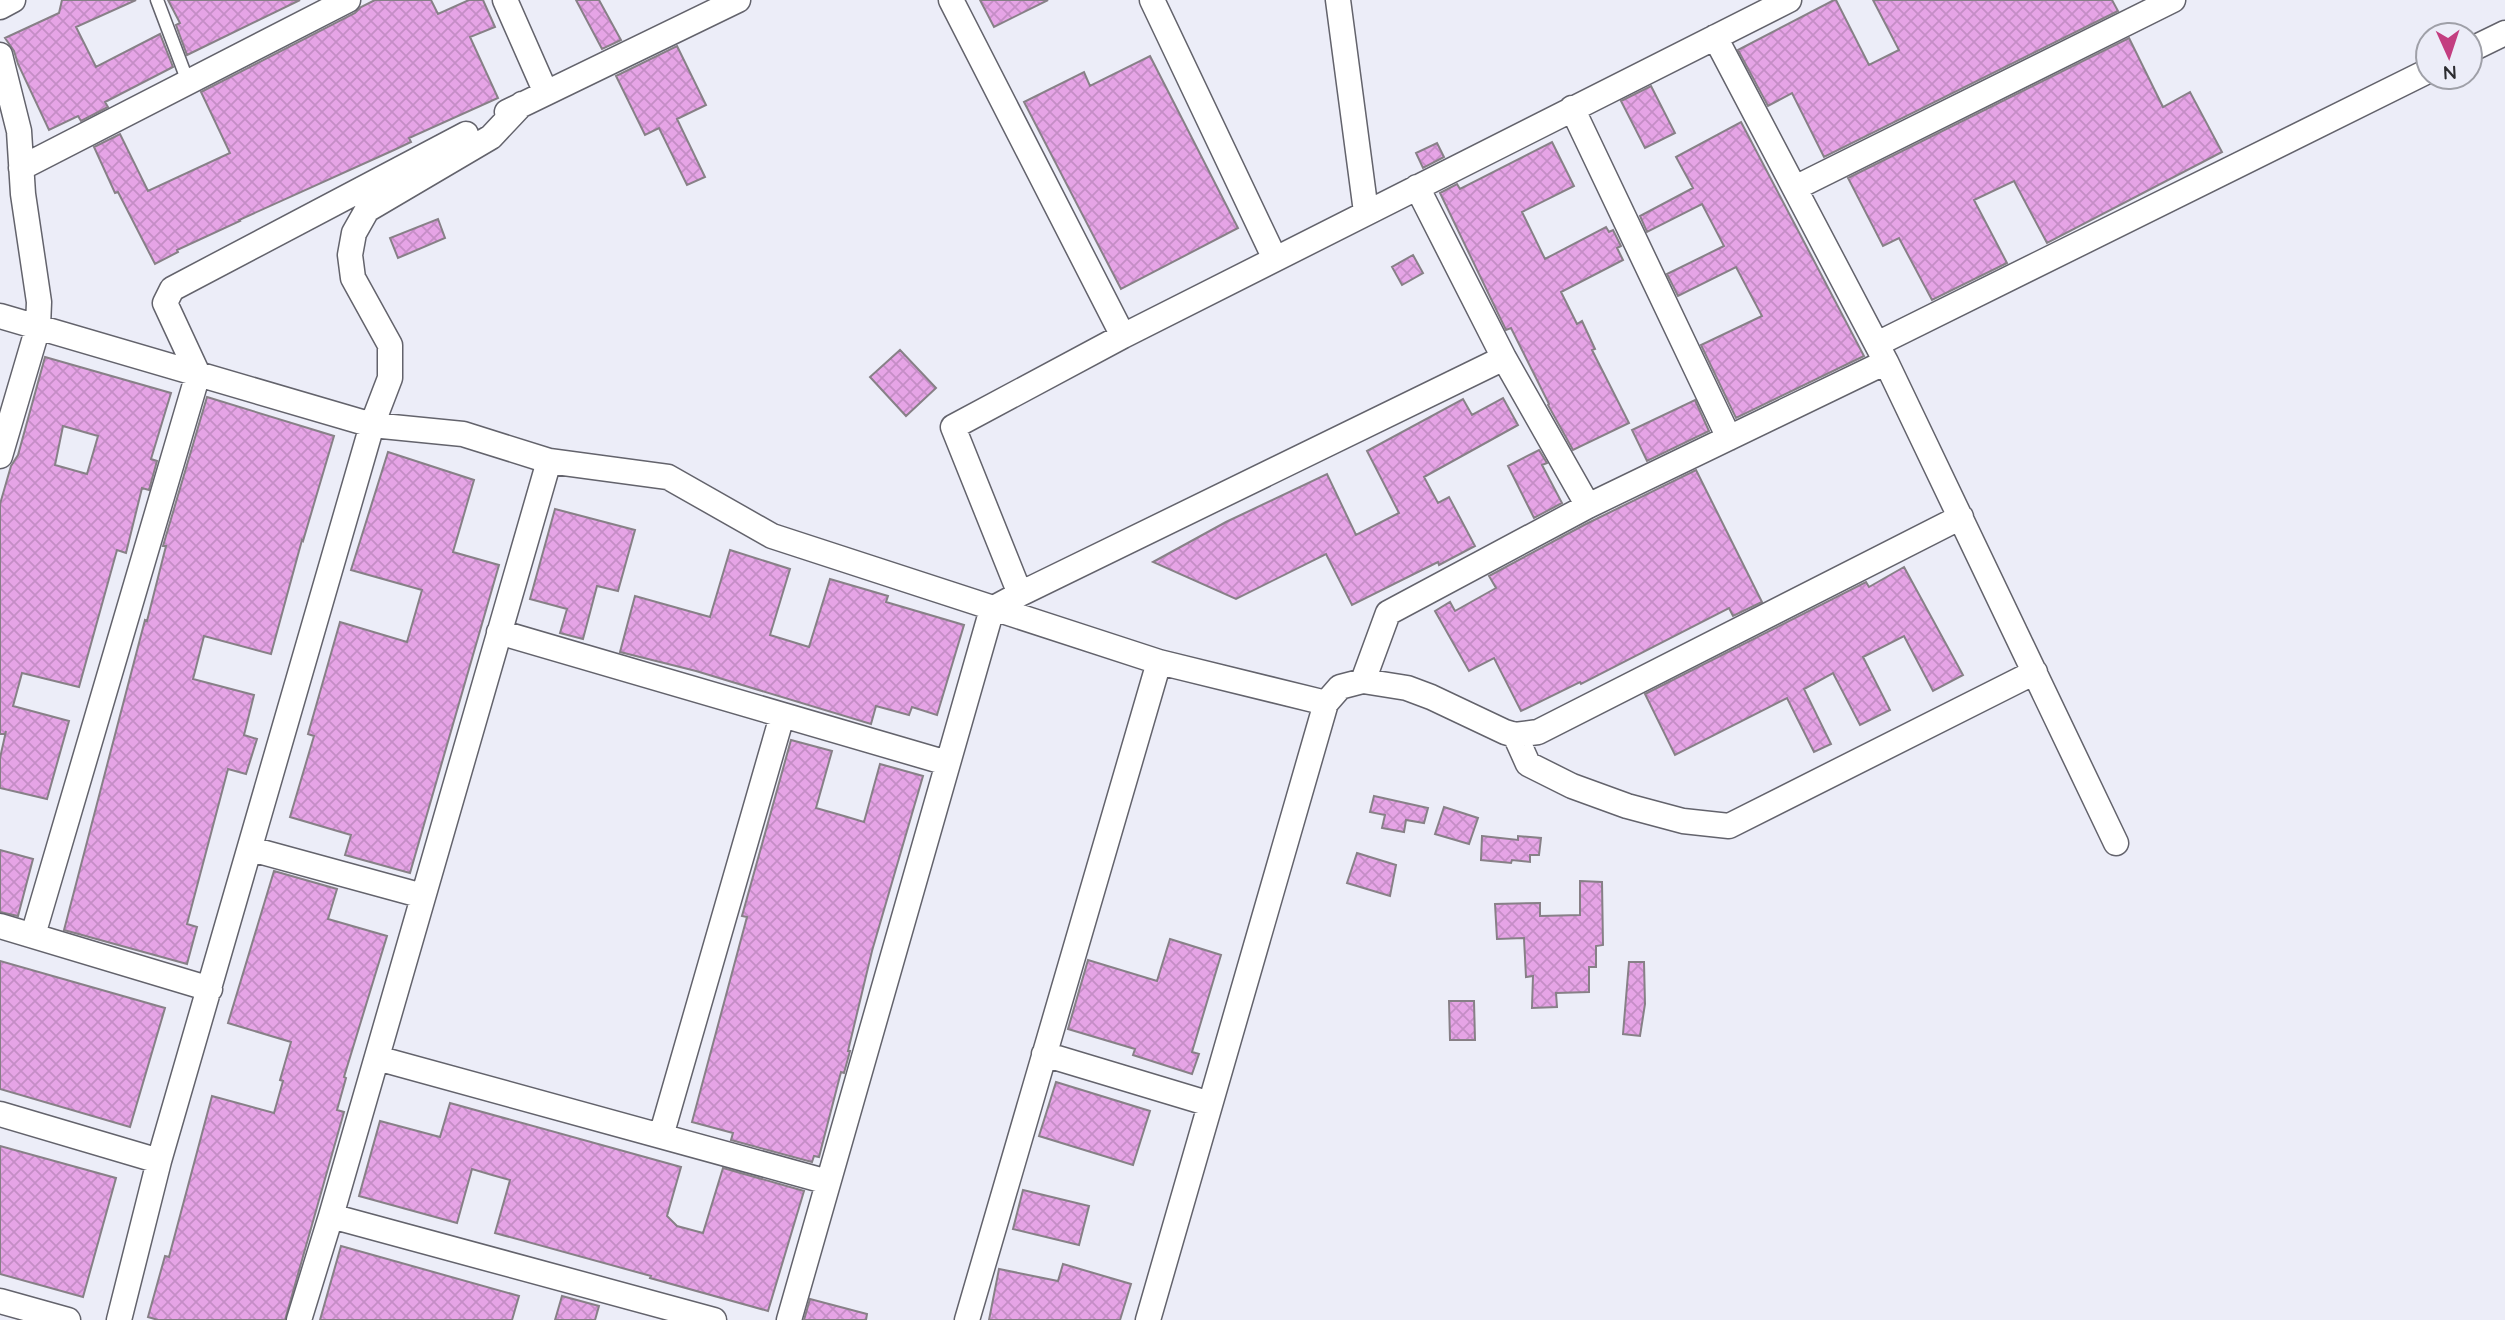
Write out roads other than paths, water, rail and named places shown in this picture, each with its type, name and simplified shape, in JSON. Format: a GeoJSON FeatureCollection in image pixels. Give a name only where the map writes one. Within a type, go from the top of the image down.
{"type":"FeatureCollection","features":[{"type":"Feature","properties":{"kind":"street"},"geometry":{"type":"LineString","coordinates":[[0,7],[13,0]]}},
{"type":"Feature","properties":{"kind":"street"},"geometry":{"type":"LineString","coordinates":[[21,168],[348,0]]}},
{"type":"Feature","properties":{"kind":"street"},"geometry":{"type":"LineString","coordinates":[[505,0],[545,93]]}},
{"type":"Feature","properties":{"kind":"street"},"geometry":{"type":"LineString","coordinates":[[33,935],[198,374],[165,303],[172,289],[522,104],[738,0]]}},
{"type":"Feature","properties":{"kind":"street"},"geometry":{"type":"LineString","coordinates":[[951,0],[1123,336]]}},
{"type":"Feature","properties":{"kind":"street"},"geometry":{"type":"LineString","coordinates":[[1152,0],[1275,259]]}},
{"type":"Feature","properties":{"kind":"street"},"geometry":{"type":"LineString","coordinates":[[1338,0],[1366,212]]}},
{"type":"Feature","properties":{"kind":"street"},"geometry":{"type":"LineString","coordinates":[[1020,594],[953,427],[1123,336],[1789,0]]}},
{"type":"Feature","properties":{"kind":"street"},"geometry":{"type":"LineString","coordinates":[[1795,188],[2173,0]]}},
{"type":"Feature","properties":{"kind":"street"},"geometry":{"type":"LineString","coordinates":[[2484,43],[2505,33]]}},
{"type":"Feature","properties":{"kind":"street"},"geometry":{"type":"LineString","coordinates":[[1715,37],[1881,353],[2116,843]]}},
{"type":"Feature","properties":{"kind":"street"},"geometry":{"type":"LineString","coordinates":[[0,55],[19,131],[21,168],[39,302],[38,327],[0,456]]}},
{"type":"Feature","properties":{"kind":"street"},"geometry":{"type":"LineString","coordinates":[[1363,681],[1388,612],[1588,506],[1729,438],[1881,353],[2414,78]]}},
{"type":"Feature","properties":{"kind":"street"},"geometry":{"type":"LineString","coordinates":[[119,1320],[159,1161],[372,425],[390,378],[390,345],[353,278],[351,255],[354,233],[367,210],[491,137],[522,104]]}},
{"type":"Feature","properties":{"kind":"street"},"geometry":{"type":"LineString","coordinates":[[1572,108],[1729,438]]}},
{"type":"Feature","properties":{"kind":"street"},"geometry":{"type":"LineString","coordinates":[[1417,187],[1504,358],[1588,506]]}},
{"type":"Feature","properties":{"kind":"street"},"geometry":{"type":"LineString","coordinates":[[0,316],[372,425],[463,434],[549,461],[668,477],[772,536],[1159,662],[1326,703]]}},
{"type":"Feature","properties":{"kind":"street"},"geometry":{"type":"LineString","coordinates":[[789,1320],[992,609],[1504,358]]}},
{"type":"Feature","properties":{"kind":"street"},"geometry":{"type":"LineString","coordinates":[[299,1320],[549,461]]}},
{"type":"Feature","properties":{"kind":"street"},"geometry":{"type":"LineString","coordinates":[[1148,1320],[1326,703],[1340,687],[1363,681],[1419,693],[1505,732],[1516,735],[1538,732],[1961,517]]}},
{"type":"Feature","properties":{"kind":"street"},"geometry":{"type":"LineString","coordinates":[[499,632],[947,763]]}},
{"type":"Feature","properties":{"kind":"street"},"geometry":{"type":"LineString","coordinates":[[967,1320],[1159,662]]}},
{"type":"Feature","properties":{"kind":"street"},"geometry":{"type":"LineString","coordinates":[[1516,735],[1528,764],[1572,786],[1627,806],[1683,821],[1729,825],[2035,672]]}},
{"type":"Feature","properties":{"kind":"street"},"geometry":{"type":"LineString","coordinates":[[661,1136],[782,716]]}},
{"type":"Feature","properties":{"kind":"street"},"geometry":{"type":"LineString","coordinates":[[251,849],[423,896]]}},
{"type":"Feature","properties":{"kind":"street"},"geometry":{"type":"LineString","coordinates":[[0,926],[210,989]]}},
{"type":"Feature","properties":{"kind":"street"},"geometry":{"type":"LineString","coordinates":[[1044,1055],[1210,1104]]}},
{"type":"Feature","properties":{"kind":"street"},"geometry":{"type":"LineString","coordinates":[[377,1058],[828,1182]]}},
{"type":"Feature","properties":{"kind":"street"},"geometry":{"type":"LineString","coordinates":[[0,1114],[159,1161]]}},
{"type":"Feature","properties":{"kind":"street"},"geometry":{"type":"LineString","coordinates":[[331,1216],[714,1320]]}},
{"type":"Feature","properties":{"kind":"street"},"geometry":{"type":"LineString","coordinates":[[0,1301],[68,1320]]}},
{"type":"Feature","properties":{"kind":"lane"},"geometry":{"type":"LineString","coordinates":[[157,0],[188,82]]}}]}
